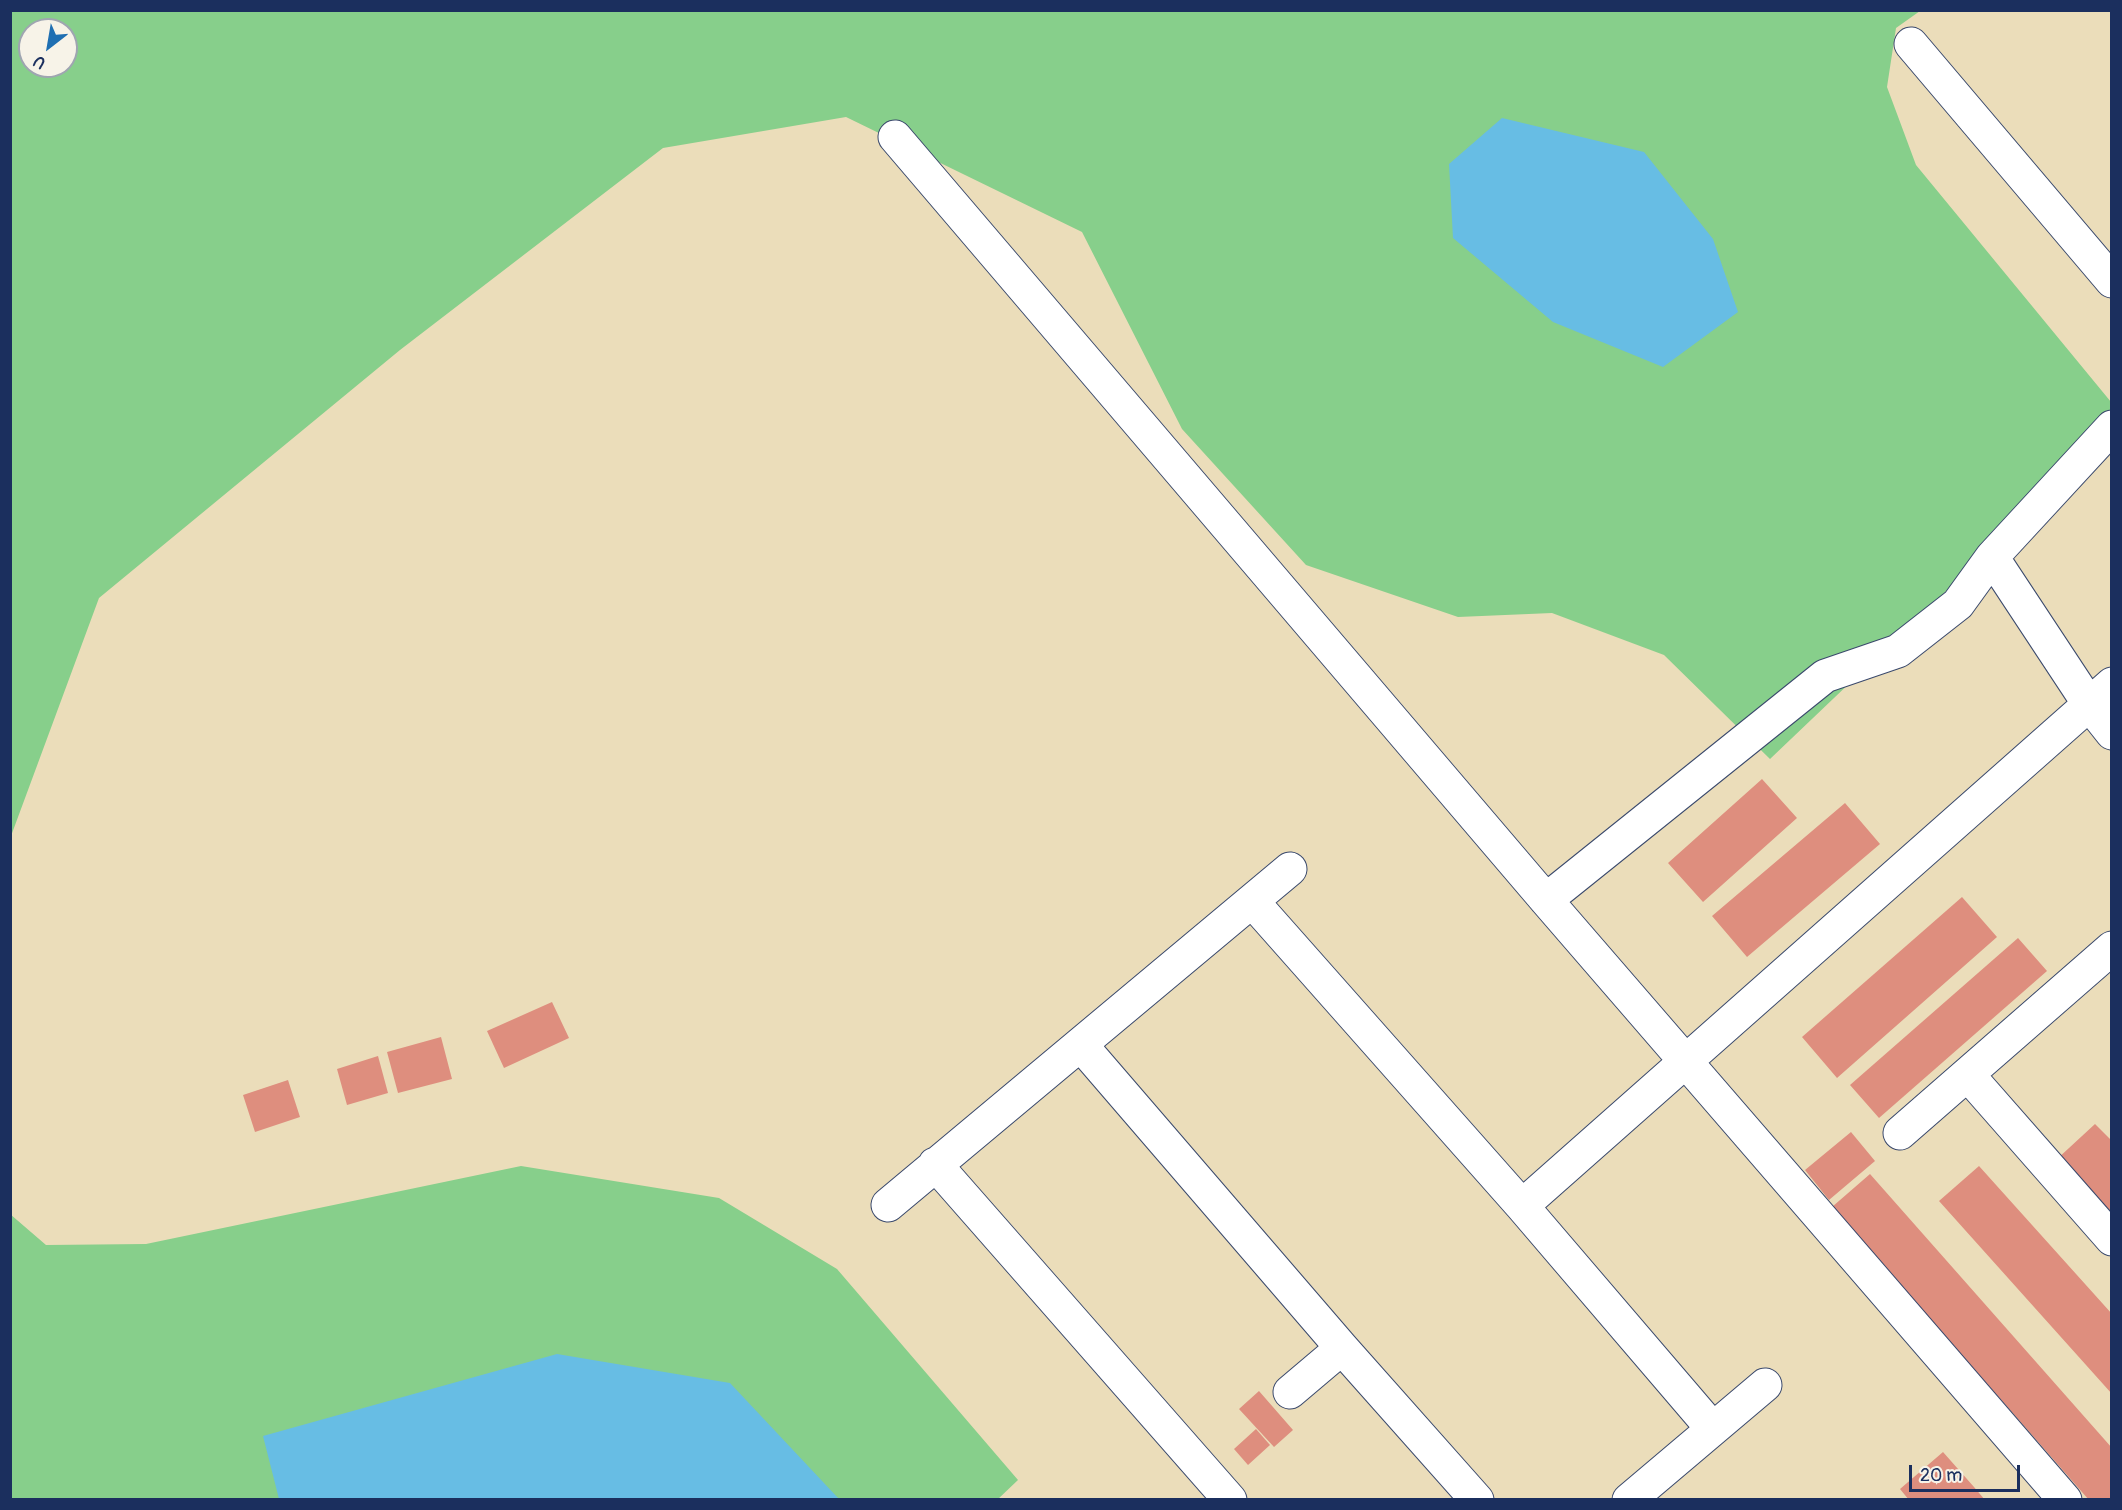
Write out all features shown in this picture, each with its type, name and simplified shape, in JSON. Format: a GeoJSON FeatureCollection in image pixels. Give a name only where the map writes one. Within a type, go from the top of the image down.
{"type":"FeatureCollection","features":[{"type":"Feature","properties":{"kind":"street"},"geometry":{"type":"LineString","coordinates":[[1911,44],[2112,281]]}},
{"type":"Feature","properties":{"kind":"street"},"geometry":{"type":"LineString","coordinates":[[896,137],[1546,900],[2065,1500]]}},
{"type":"Feature","properties":{"kind":"street"},"geometry":{"type":"LineString","coordinates":[[1546,900],[1825,676],[1898,651],[1958,604],[1992,557],[2112,427]]}},
{"type":"Feature","properties":{"kind":"street"},"geometry":{"type":"LineString","coordinates":[[1992,557],[2100,694],[2112,733]]}},
{"type":"Feature","properties":{"kind":"street"},"geometry":{"type":"LineString","coordinates":[[1521,1206],[1687,1062],[2100,694]]}},
{"type":"Feature","properties":{"kind":"street"},"geometry":{"type":"LineString","coordinates":[[888,1205],[1290,869]]}},
{"type":"Feature","properties":{"kind":"street"},"geometry":{"type":"LineString","coordinates":[[1252,902],[1521,1206],[1712,1428]]}},
{"type":"Feature","properties":{"kind":"street"},"geometry":{"type":"LineString","coordinates":[[1900,1133],[2109,954]]}},
{"type":"Feature","properties":{"kind":"street"},"geometry":{"type":"LineString","coordinates":[[1081,1045],[1342,1348],[1477,1500]]}},
{"type":"Feature","properties":{"kind":"street"},"geometry":{"type":"LineString","coordinates":[[1968,1075],[2112,1239]]}},
{"type":"Feature","properties":{"kind":"street"},"geometry":{"type":"LineString","coordinates":[[935,1164],[1230,1500]]}},
{"type":"Feature","properties":{"kind":"street"},"geometry":{"type":"LineString","coordinates":[[1290,1392],[1342,1348]]}},
{"type":"Feature","properties":{"kind":"street"},"geometry":{"type":"LineString","coordinates":[[1629,1500],[1765,1384]]}},
{"type":"Feature","properties":{"kind":"green space"},"geometry":{"type":"Polygon","coordinates":[[[11,11],[1920,11],[1896,28],[1887,87],[1916,165],[2111,402],[2111,434],[1770,759],[1664,655],[1552,613],[1458,617],[1306,565],[1182,429],[1082,232],[846,117],[663,148],[400,350],[99,598],[11,836],[11,11]]]}},
{"type":"Feature","properties":{"kind":"green space"},"geometry":{"type":"Polygon","coordinates":[[[521,1166],[719,1198],[837,1269],[1018,1480],[997,1500],[11,1499],[10,1214],[46,1245],[146,1244],[521,1166]]]}},
{"type":"Feature","properties":{"kind":"water"},"geometry":{"type":"Polygon","coordinates":[[[1502,118],[1644,152],[1713,239],[1738,312],[1663,367],[1553,322],[1453,238],[1449,164],[1502,118]]]}},
{"type":"Feature","properties":{"kind":"water"},"geometry":{"type":"Polygon","coordinates":[[[557,1354],[730,1383],[839,1499],[279,1499],[263,1436],[557,1354]]]}},
{"type":"Feature","properties":{"kind":"building"},"geometry":{"type":"Polygon","coordinates":[[[1762,779],[1797,818],[1703,902],[1668,863],[1762,779]]]}},
{"type":"Feature","properties":{"kind":"building"},"geometry":{"type":"Polygon","coordinates":[[[1845,803],[1880,844],[1747,957],[1712,916],[1845,803]]]}},
{"type":"Feature","properties":{"kind":"building"},"geometry":{"type":"Polygon","coordinates":[[[1962,897],[1997,937],[1837,1078],[1802,1037],[1962,897]]]}},
{"type":"Feature","properties":{"kind":"building"},"geometry":{"type":"Polygon","coordinates":[[[2018,938],[2047,971],[1879,1118],[1850,1085],[2018,938]]]}},
{"type":"Feature","properties":{"kind":"building"},"geometry":{"type":"Polygon","coordinates":[[[552,1002],[569,1038],[504,1068],[487,1031],[552,1002]]]}},
{"type":"Feature","properties":{"kind":"building"},"geometry":{"type":"Polygon","coordinates":[[[441,1037],[452,1079],[398,1093],[387,1052],[441,1037]]]}},
{"type":"Feature","properties":{"kind":"building"},"geometry":{"type":"Polygon","coordinates":[[[378,1056],[388,1093],[347,1105],[337,1069],[378,1056]]]}},
{"type":"Feature","properties":{"kind":"building"},"geometry":{"type":"Polygon","coordinates":[[[288,1080],[300,1117],[255,1132],[243,1095],[288,1080]]]}},
{"type":"Feature","properties":{"kind":"building"},"geometry":{"type":"Polygon","coordinates":[[[2095,1124],[2112,1141],[2112,1222],[2056,1160],[2095,1124]]]}},
{"type":"Feature","properties":{"kind":"building"},"geometry":{"type":"Polygon","coordinates":[[[1851,1132],[1875,1161],[1829,1200],[1805,1170],[1851,1132]]]}},
{"type":"Feature","properties":{"kind":"building"},"geometry":{"type":"Polygon","coordinates":[[[1979,1166],[2112,1314],[2112,1394],[1939,1201],[1979,1166]]]}},
{"type":"Feature","properties":{"kind":"building"},"geometry":{"type":"Polygon","coordinates":[[[1870,1174],[2112,1448],[2112,1500],[2089,1500],[1832,1207],[1870,1174]]]}},
{"type":"Feature","properties":{"kind":"building"},"geometry":{"type":"Polygon","coordinates":[[[1259,1391],[1293,1430],[1274,1447],[1239,1409],[1259,1391]]]}},
{"type":"Feature","properties":{"kind":"building"},"geometry":{"type":"Polygon","coordinates":[[[1256,1429],[1270,1445],[1248,1465],[1234,1449],[1256,1429]]]}},
{"type":"Feature","properties":{"kind":"building"},"geometry":{"type":"Polygon","coordinates":[[[1943,1452],[1985,1500],[1909,1500],[1900,1489],[1943,1452]]]}}]}
